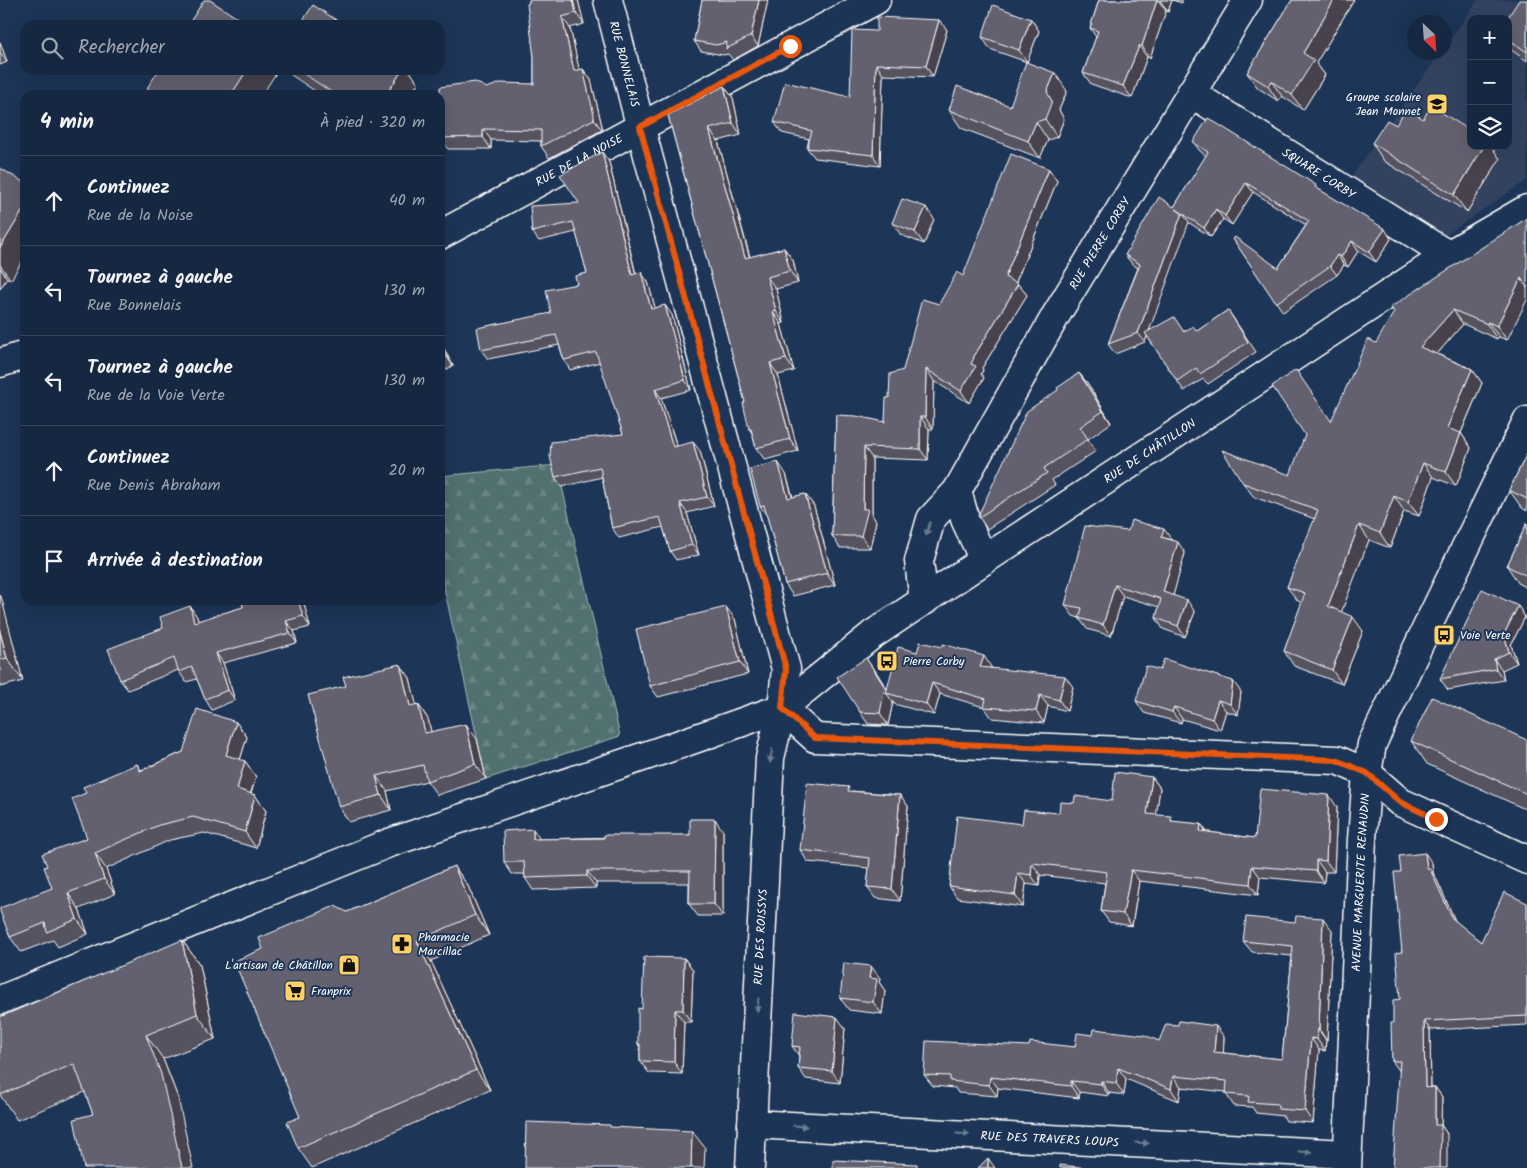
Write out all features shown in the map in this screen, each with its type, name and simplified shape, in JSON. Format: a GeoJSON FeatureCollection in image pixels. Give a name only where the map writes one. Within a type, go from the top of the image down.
{"type":"FeatureCollection","features":[{"type":"Feature","properties":{"kind":"street","name":"RUE BONNELAIS"},"geometry":{"type":"LineString","coordinates":[[608,0],[640,127],[786,669],[782,708]]}},
{"type":"Feature","properties":{"kind":"street","name":"RUE DE LA NOISE"},"geometry":{"type":"LineString","coordinates":[[445,232],[876,0]]}},
{"type":"Feature","properties":{"kind":"street","name":"RUE PIERRE CORBY"},"geometry":{"type":"LineString","coordinates":[[924,600],[919,561],[931,518],[957,491],[1056,315],[1248,0]]}},
{"type":"Feature","properties":{"kind":"street","name":"SQUARE CORBY"},"geometry":{"type":"LineString","coordinates":[[1191,94],[1448,255]]}},
{"type":"Feature","properties":{"kind":"street","name":"RUE DE CHÂTILLON"},"geometry":{"type":"LineString","coordinates":[[0,1000],[389,843],[653,754],[782,708],[872,635],[924,600],[1448,255],[1527,209]]}},
{"type":"Feature","properties":{"kind":"street"},"geometry":{"type":"LineString","coordinates":[[0,363],[20,357]]}},
{"type":"Feature","properties":{"kind":"street","name":"AVENUE MARGUERITE RENAUDIN"},"geometry":{"type":"LineString","coordinates":[[1347,1161],[1362,839],[1367,773],[1372,744],[1527,421]]}},
{"type":"Feature","properties":{"kind":"street"},"geometry":{"type":"LineString","coordinates":[[957,491],[966,519],[984,560]]}},
{"type":"Feature","properties":{"kind":"street"},"geometry":{"type":"LineString","coordinates":[[782,708],[815,738],[1336,760],[1367,773],[1400,802],[1527,860]]}},
{"type":"Feature","properties":{"kind":"street","name":"RUE DES ROISSYS"},"geometry":{"type":"LineString","coordinates":[[750,1168],[770,758],[782,708]]}},
{"type":"Feature","properties":{"kind":"street","name":"RUE DES TRAVERS LOUPS"},"geometry":{"type":"LineString","coordinates":[[752,1124],[1347,1161]]}},
{"type":"Feature","properties":{"kind":"shaded area","name":"Groupe scolaire Jean Monnet"},"geometry":{"type":"Polygon","coordinates":[[[1478,0],[1527,0],[1512,43],[1512,15],[1467,15],[1478,0]]]}},
{"type":"Feature","properties":{"kind":"shaded area","name":"Groupe scolaire Jean Monnet"},"geometry":{"type":"Polygon","coordinates":[[[1467,16],[1467,150],[1512,150],[1512,51],[1527,62],[1527,180],[1428,247],[1344,187],[1435,60],[1452,60],[1452,37],[1467,16]]]}},
{"type":"Feature","properties":{"kind":"green space"},"geometry":{"type":"Polygon","coordinates":[[[557,465],[620,736],[486,779],[445,592],[445,476],[557,465]]]}},
{"type":"Feature","properties":{"kind":"building"},"geometry":{"type":"Polygon","coordinates":[[[204,0],[210,0],[240,20],[191,20],[204,0]]]}},
{"type":"Feature","properties":{"kind":"building"},"geometry":{"type":"Polygon","coordinates":[[[529,0],[573,0],[576,13],[562,17],[574,71],[583,69],[594,119],[541,146],[541,130],[483,129],[483,137],[445,138],[445,90],[440,90],[440,87],[475,82],[487,88],[500,83],[534,84],[534,57],[527,4],[529,0]]]}},
{"type":"Feature","properties":{"kind":"building"},"geometry":{"type":"Polygon","coordinates":[[[702,0],[759,0],[751,36],[726,49],[727,42],[716,45],[694,41],[702,0]]]}},
{"type":"Feature","properties":{"kind":"building"},"geometry":{"type":"Polygon","coordinates":[[[1099,0],[1157,0],[1142,46],[1139,46],[1123,86],[1083,73],[1098,31],[1090,28],[1099,0]]]}},
{"type":"Feature","properties":{"kind":"building"},"geometry":{"type":"Polygon","coordinates":[[[1292,0],[1334,0],[1303,53],[1314,60],[1292,95],[1271,81],[1268,86],[1247,73],[1292,0]]]}},
{"type":"Feature","properties":{"kind":"building"},"geometry":{"type":"Polygon","coordinates":[[[1519,0],[1527,0],[1527,52],[1512,42],[1512,15],[1510,15],[1519,0]]]}},
{"type":"Feature","properties":{"kind":"building"},"geometry":{"type":"Polygon","coordinates":[[[313,5],[336,20],[303,20],[313,5]]]}},
{"type":"Feature","properties":{"kind":"building"},"geometry":{"type":"Polygon","coordinates":[[[993,5],[1031,19],[1019,50],[982,37],[993,5]]]}},
{"type":"Feature","properties":{"kind":"building"},"geometry":{"type":"Polygon","coordinates":[[[877,17],[939,20],[926,66],[876,64],[873,155],[807,148],[812,131],[774,122],[785,82],[850,97],[852,30],[877,31],[877,17]]]}},
{"type":"Feature","properties":{"kind":"building"},"geometry":{"type":"Polygon","coordinates":[[[1026,62],[1055,73],[1047,92],[1052,101],[1045,119],[1036,122],[1028,141],[949,110],[957,86],[1010,106],[1026,62]]]}},
{"type":"Feature","properties":{"kind":"building"},"geometry":{"type":"Polygon","coordinates":[[[156,75],[244,75],[234,90],[150,90],[147,88],[156,75]]]}},
{"type":"Feature","properties":{"kind":"building"},"geometry":{"type":"Polygon","coordinates":[[[306,75],[399,75],[389,90],[328,90],[306,75]]]}},
{"type":"Feature","properties":{"kind":"building"},"geometry":{"type":"Polygon","coordinates":[[[724,86],[733,123],[709,129],[745,258],[784,248],[790,271],[767,277],[776,311],[773,312],[786,359],[770,363],[790,439],[756,448],[751,429],[749,429],[743,403],[745,402],[668,115],[724,86]]]}},
{"type":"Feature","properties":{"kind":"building"},"geometry":{"type":"Polygon","coordinates":[[[1431,106],[1467,128],[1467,150],[1482,150],[1454,195],[1372,143],[1387,120],[1396,125],[1407,108],[1423,119],[1431,106]]]}},
{"type":"Feature","properties":{"kind":"building"},"geometry":{"type":"Polygon","coordinates":[[[1208,118],[1316,185],[1315,187],[1385,229],[1369,252],[1352,241],[1341,257],[1337,255],[1330,266],[1276,303],[1233,239],[1235,237],[1278,268],[1309,221],[1246,183],[1225,216],[1216,209],[1204,228],[1182,213],[1138,333],[1108,344],[1140,264],[1125,255],[1159,197],[1174,207],[1208,152],[1193,142],[1208,118]]]}},
{"type":"Feature","properties":{"kind":"building"},"geometry":{"type":"Polygon","coordinates":[[[602,152],[632,275],[641,272],[651,309],[665,305],[685,380],[655,389],[673,447],[693,442],[707,497],[680,503],[692,545],[670,551],[660,517],[612,528],[600,467],[555,477],[550,456],[551,442],[623,434],[596,352],[564,360],[556,335],[481,350],[477,328],[551,313],[546,290],[577,284],[575,276],[587,273],[573,222],[532,232],[530,206],[579,203],[560,175],[602,152]]]}},
{"type":"Feature","properties":{"kind":"building"},"geometry":{"type":"Polygon","coordinates":[[[1011,154],[1049,169],[1005,277],[1018,284],[973,358],[971,364],[976,366],[961,391],[926,369],[925,417],[920,417],[920,449],[864,447],[863,509],[868,509],[861,536],[832,536],[836,415],[856,416],[885,422],[890,374],[903,370],[922,299],[939,304],[957,272],[963,276],[1011,154]]]}},
{"type":"Feature","properties":{"kind":"building"},"geometry":{"type":"Polygon","coordinates":[[[0,168],[20,180],[20,215],[0,248],[0,168]]]}},
{"type":"Feature","properties":{"kind":"building"},"geometry":{"type":"Polygon","coordinates":[[[902,199],[926,207],[915,232],[892,223],[902,199]]]}},
{"type":"Feature","properties":{"kind":"building"},"geometry":{"type":"Polygon","coordinates":[[[1527,218],[1527,288],[1521,278],[1497,326],[1488,322],[1487,324],[1453,310],[1420,347],[1472,369],[1447,428],[1461,433],[1446,472],[1423,463],[1408,502],[1394,496],[1380,533],[1359,525],[1328,606],[1353,617],[1332,670],[1284,651],[1305,593],[1287,587],[1318,510],[1243,483],[1222,450],[1290,475],[1305,435],[1272,386],[1296,370],[1331,421],[1368,339],[1376,343],[1394,312],[1391,307],[1527,218]]]}},
{"type":"Feature","properties":{"kind":"building"},"geometry":{"type":"Polygon","coordinates":[[[1228,310],[1248,342],[1200,374],[1196,368],[1177,381],[1145,333],[1174,317],[1184,332],[1193,326],[1197,331],[1228,310]]]}},
{"type":"Feature","properties":{"kind":"building"},"geometry":{"type":"Polygon","coordinates":[[[1079,373],[1103,411],[1080,427],[1088,439],[1044,468],[1047,473],[979,517],[1027,411],[1079,373]]]}},
{"type":"Feature","properties":{"kind":"building"},"geometry":{"type":"Polygon","coordinates":[[[1527,454],[1527,499],[1509,490],[1527,454]]]}},
{"type":"Feature","properties":{"kind":"building"},"geometry":{"type":"Polygon","coordinates":[[[778,462],[788,498],[805,494],[827,573],[785,584],[764,505],[760,506],[750,469],[778,462]]]}},
{"type":"Feature","properties":{"kind":"building"},"geometry":{"type":"Polygon","coordinates":[[[1131,520],[1164,529],[1161,537],[1178,542],[1163,592],[1187,600],[1178,626],[1156,618],[1161,599],[1115,585],[1103,625],[1079,618],[1082,608],[1065,605],[1085,526],[1128,531],[1131,520]]]}},
{"type":"Feature","properties":{"kind":"building"},"geometry":{"type":"Polygon","coordinates":[[[1527,523],[1527,576],[1507,566],[1527,523]]]}},
{"type":"Feature","properties":{"kind":"building"},"geometry":{"type":"Polygon","coordinates":[[[1482,589],[1518,606],[1504,634],[1509,652],[1494,659],[1496,669],[1440,679],[1482,589]]]}},
{"type":"Feature","properties":{"kind":"building"},"geometry":{"type":"Polygon","coordinates":[[[243,605],[300,605],[303,616],[286,621],[290,633],[216,653],[228,690],[205,699],[192,667],[179,672],[174,658],[120,680],[108,649],[163,628],[160,617],[190,606],[194,622],[243,607],[243,605]]]}},
{"type":"Feature","properties":{"kind":"building"},"geometry":{"type":"Polygon","coordinates":[[[726,607],[740,662],[650,686],[636,629],[726,607]]]}},
{"type":"Feature","properties":{"kind":"building"},"geometry":{"type":"Polygon","coordinates":[[[0,632],[7,658],[0,660],[0,632]]]}},
{"type":"Feature","properties":{"kind":"building"},"geometry":{"type":"Polygon","coordinates":[[[920,642],[942,647],[943,644],[984,656],[980,667],[1065,676],[1059,700],[1040,695],[1036,711],[984,707],[986,699],[932,683],[926,704],[886,693],[898,647],[917,652],[920,642]]]}},
{"type":"Feature","properties":{"kind":"building"},"geometry":{"type":"Polygon","coordinates":[[[866,658],[885,687],[880,713],[860,712],[837,677],[866,658]]]}},
{"type":"Feature","properties":{"kind":"building"},"geometry":{"type":"Polygon","coordinates":[[[1164,659],[1233,681],[1230,704],[1218,700],[1212,719],[1174,707],[1172,712],[1136,701],[1146,666],[1160,670],[1164,659]]]}},
{"type":"Feature","properties":{"kind":"building"},"geometry":{"type":"Polygon","coordinates":[[[400,664],[410,706],[418,704],[425,733],[466,724],[475,764],[427,781],[423,765],[376,776],[381,795],[339,807],[308,695],[346,686],[343,677],[400,664]]]}},
{"type":"Feature","properties":{"kind":"building"},"geometry":{"type":"Polygon","coordinates":[[[1432,697],[1527,740],[1527,794],[1411,741],[1432,697]]]}},
{"type":"Feature","properties":{"kind":"building"},"geometry":{"type":"Polygon","coordinates":[[[197,709],[236,722],[226,755],[245,761],[237,789],[255,795],[245,832],[193,817],[159,825],[95,853],[104,879],[68,893],[77,919],[47,932],[45,923],[10,937],[0,908],[52,888],[44,867],[47,866],[42,854],[87,838],[72,799],[86,793],[83,787],[137,764],[140,771],[183,752],[197,709]]]}},
{"type":"Feature","properties":{"kind":"building"},"geometry":{"type":"Polygon","coordinates":[[[1115,772],[1152,777],[1147,814],[1171,816],[1171,821],[1201,824],[1200,831],[1255,838],[1260,789],[1329,795],[1326,861],[1316,860],[1316,871],[1252,866],[1250,884],[1131,870],[1123,914],[1101,911],[1107,872],[1032,863],[1031,875],[1018,873],[1015,895],[949,886],[957,816],[1022,824],[1024,810],[1059,813],[1060,802],[1074,803],[1075,796],[1112,801],[1115,772]]]}},
{"type":"Feature","properties":{"kind":"building"},"geometry":{"type":"Polygon","coordinates":[[[807,783],[849,787],[848,791],[900,795],[892,889],[867,887],[870,858],[800,850],[807,783]]]}},
{"type":"Feature","properties":{"kind":"building"},"geometry":{"type":"Polygon","coordinates":[[[690,819],[715,819],[714,904],[689,904],[690,871],[587,871],[587,876],[525,878],[524,862],[504,862],[503,831],[533,829],[533,839],[604,838],[604,835],[690,835],[690,819]]]}},
{"type":"Feature","properties":{"kind":"building"},"geometry":{"type":"Polygon","coordinates":[[[1425,853],[1427,869],[1430,869],[1452,918],[1481,942],[1504,892],[1527,903],[1527,1016],[1424,1021],[1425,1088],[1435,1087],[1435,1125],[1441,1125],[1440,1168],[1393,1168],[1400,1061],[1392,1061],[1391,1023],[1393,1023],[1393,1000],[1400,999],[1396,953],[1402,952],[1394,872],[1401,872],[1399,856],[1425,853]]]}},
{"type":"Feature","properties":{"kind":"building"},"geometry":{"type":"Polygon","coordinates":[[[454,866],[475,915],[417,941],[476,1070],[298,1148],[287,1122],[300,1117],[234,961],[263,949],[259,938],[335,906],[347,912],[454,866]]]}},
{"type":"Feature","properties":{"kind":"building"},"geometry":{"type":"Polygon","coordinates":[[[1296,916],[1323,918],[1319,1029],[1317,1039],[1311,1038],[1305,1111],[1278,1109],[1278,1104],[1248,1102],[1249,1096],[1226,1094],[1227,1081],[1173,1076],[1171,1089],[1118,1068],[1116,1083],[1101,1081],[1101,1084],[1071,1081],[1071,1086],[990,1077],[989,1085],[950,1081],[950,1076],[924,1075],[926,1041],[1029,1046],[1030,1042],[1075,1047],[1077,1033],[1093,1035],[1094,1029],[1144,1035],[1159,1041],[1166,1024],[1178,1025],[1179,1021],[1216,1026],[1214,1052],[1282,1059],[1293,946],[1243,941],[1246,917],[1295,922],[1296,916]]]}},
{"type":"Feature","properties":{"kind":"building"},"geometry":{"type":"Polygon","coordinates":[[[182,940],[197,1014],[146,1035],[161,1074],[182,1168],[84,1168],[74,1119],[93,1114],[74,1064],[0,1095],[0,1017],[182,940]]]}},
{"type":"Feature","properties":{"kind":"building"},"geometry":{"type":"Polygon","coordinates":[[[644,957],[684,958],[683,1010],[675,1010],[674,1062],[640,1061],[638,1008],[642,1009],[644,957]]]}},
{"type":"Feature","properties":{"kind":"building"},"geometry":{"type":"Polygon","coordinates":[[[844,963],[871,966],[869,978],[877,979],[873,1002],[840,998],[844,963]]]}},
{"type":"Feature","properties":{"kind":"building"},"geometry":{"type":"Polygon","coordinates":[[[795,1012],[837,1017],[832,1071],[798,1068],[800,1047],[792,1046],[795,1012]]]}},
{"type":"Feature","properties":{"kind":"building"},"geometry":{"type":"Polygon","coordinates":[[[526,1122],[610,1125],[610,1127],[692,1131],[691,1168],[525,1168],[526,1122]]]}},
{"type":"Feature","properties":{"kind":"building"},"geometry":{"type":"Polygon","coordinates":[[[988,1158],[988,1168],[978,1168],[988,1158]]]}},
{"type":"Feature","properties":{"kind":"building"},"geometry":{"type":"Polygon","coordinates":[[[833,1160],[917,1164],[917,1168],[833,1168],[833,1160]]]}},
{"type":"Feature","properties":{"kind":"building"},"geometry":{"type":"Polygon","coordinates":[[[1060,1165],[1088,1168],[1060,1168],[1060,1165]]]}},
{"type":"Feature","properties":{"kind":"place","name":"Groupe scolaire Jean Monnet"},"geometry":{"type":"Point","coordinates":[1437,104]}},
{"type":"Feature","properties":{"kind":"place","name":"Voie Verte"},"geometry":{"type":"Point","coordinates":[1444,635]}},
{"type":"Feature","properties":{"kind":"place","name":"Pierre Corby"},"geometry":{"type":"Point","coordinates":[887,661]}},
{"type":"Feature","properties":{"kind":"place","name":"Pharmacie Marcillac"},"geometry":{"type":"Point","coordinates":[402,944]}},
{"type":"Feature","properties":{"kind":"place","name":"L'artisan de Châtillon"},"geometry":{"type":"Point","coordinates":[349,965]}},
{"type":"Feature","properties":{"kind":"place","name":"Franprix"},"geometry":{"type":"Point","coordinates":[295,991]}},
{"type":"Feature","properties":{"kind":"route"},"geometry":{"type":"LineString","coordinates":[[790,46],[640,127],[786,669],[782,708],[815,738],[1336,760],[1367,773],[1400,802],[1436,819]]}}]}
